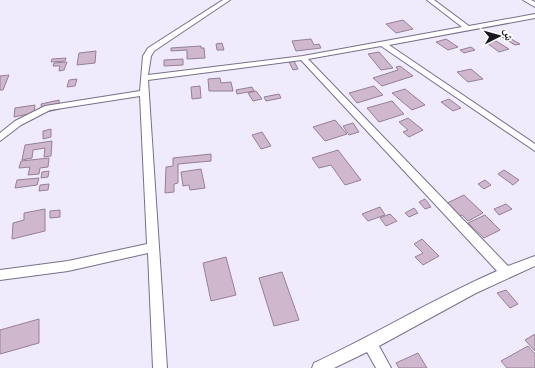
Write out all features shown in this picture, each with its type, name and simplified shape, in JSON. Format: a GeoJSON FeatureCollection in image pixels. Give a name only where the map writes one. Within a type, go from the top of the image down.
{"type":"FeatureCollection","features":[{"type":"Feature","properties":{"kind":"street"},"geometry":{"type":"LineString","coordinates":[[160,368],[144,93],[144,78],[147,56],[151,50],[227,0]]}},
{"type":"Feature","properties":{"kind":"street"},"geometry":{"type":"LineString","coordinates":[[430,0],[468,28]]}},
{"type":"Feature","properties":{"kind":"street"},"geometry":{"type":"LineString","coordinates":[[526,0],[535,5]]}},
{"type":"Feature","properties":{"kind":"street"},"geometry":{"type":"LineString","coordinates":[[144,78],[303,58],[535,16]]}},
{"type":"Feature","properties":{"kind":"street"},"geometry":{"type":"LineString","coordinates":[[383,44],[535,148]]}},
{"type":"Feature","properties":{"kind":"street"},"geometry":{"type":"LineString","coordinates":[[303,58],[506,272]]}},
{"type":"Feature","properties":{"kind":"street"},"geometry":{"type":"LineString","coordinates":[[0,138],[18,123],[48,108],[144,93]]}},
{"type":"Feature","properties":{"kind":"street"},"geometry":{"type":"LineString","coordinates":[[0,276],[68,266],[153,247]]}},
{"type":"Feature","properties":{"kind":"street"},"geometry":{"type":"LineString","coordinates":[[318,368],[370,344],[443,303],[506,272],[535,261]]}},
{"type":"Feature","properties":{"kind":"street"},"geometry":{"type":"LineString","coordinates":[[370,344],[384,368]]}},
{"type":"Feature","properties":{"kind":"building"},"geometry":{"type":"Polygon","coordinates":[[[403,20],[413,29],[396,33],[386,24],[403,20]]]}},
{"type":"Feature","properties":{"kind":"building"},"geometry":{"type":"Polygon","coordinates":[[[506,36],[520,44],[515,45],[502,37],[506,36]]]}},
{"type":"Feature","properties":{"kind":"building"},"geometry":{"type":"Polygon","coordinates":[[[311,39],[314,45],[319,44],[321,48],[296,51],[292,41],[311,39]]]}},
{"type":"Feature","properties":{"kind":"building"},"geometry":{"type":"Polygon","coordinates":[[[446,39],[458,47],[448,50],[436,42],[446,39]]]}},
{"type":"Feature","properties":{"kind":"building"},"geometry":{"type":"Polygon","coordinates":[[[496,41],[509,49],[499,52],[487,43],[496,41]]]}},
{"type":"Feature","properties":{"kind":"building"},"geometry":{"type":"Polygon","coordinates":[[[222,43],[224,50],[217,50],[216,44],[222,43]]]}},
{"type":"Feature","properties":{"kind":"building"},"geometry":{"type":"Polygon","coordinates":[[[201,46],[201,48],[204,48],[205,58],[187,59],[187,50],[171,51],[171,48],[201,46]]]}},
{"type":"Feature","properties":{"kind":"building"},"geometry":{"type":"Polygon","coordinates":[[[471,47],[475,50],[464,53],[460,50],[471,47]]]}},
{"type":"Feature","properties":{"kind":"building"},"geometry":{"type":"Polygon","coordinates":[[[96,51],[95,63],[77,65],[79,53],[96,51]]]}},
{"type":"Feature","properties":{"kind":"building"},"geometry":{"type":"Polygon","coordinates":[[[379,52],[393,68],[381,70],[368,54],[379,52]]]}},
{"type":"Feature","properties":{"kind":"building"},"geometry":{"type":"Polygon","coordinates":[[[66,58],[65,61],[51,62],[52,59],[66,58]]]}},
{"type":"Feature","properties":{"kind":"building"},"geometry":{"type":"Polygon","coordinates":[[[183,59],[183,65],[164,66],[164,60],[183,59]]]}},
{"type":"Feature","properties":{"kind":"building"},"geometry":{"type":"Polygon","coordinates":[[[294,61],[298,69],[293,70],[289,62],[294,61]]]}},
{"type":"Feature","properties":{"kind":"building"},"geometry":{"type":"Polygon","coordinates":[[[67,62],[64,70],[59,71],[60,66],[53,66],[54,63],[67,62]]]}},
{"type":"Feature","properties":{"kind":"building"},"geometry":{"type":"Polygon","coordinates":[[[400,66],[413,76],[382,86],[373,78],[398,70],[396,67],[400,66]]]}},
{"type":"Feature","properties":{"kind":"building"},"geometry":{"type":"Polygon","coordinates":[[[471,69],[483,79],[468,82],[457,72],[471,69]]]}},
{"type":"Feature","properties":{"kind":"building"},"geometry":{"type":"Polygon","coordinates":[[[9,75],[3,90],[0,90],[0,76],[9,75]]]}},
{"type":"Feature","properties":{"kind":"building"},"geometry":{"type":"Polygon","coordinates":[[[220,78],[221,83],[231,82],[233,91],[209,91],[208,79],[220,78]]]}},
{"type":"Feature","properties":{"kind":"building"},"geometry":{"type":"Polygon","coordinates":[[[77,79],[75,86],[67,87],[69,80],[77,79]]]}},
{"type":"Feature","properties":{"kind":"building"},"geometry":{"type":"Polygon","coordinates":[[[200,86],[201,98],[192,99],[191,87],[200,86]]]}},
{"type":"Feature","properties":{"kind":"building"},"geometry":{"type":"Polygon","coordinates":[[[374,86],[383,95],[357,103],[349,93],[374,86]]]}},
{"type":"Feature","properties":{"kind":"building"},"geometry":{"type":"Polygon","coordinates":[[[252,87],[254,91],[237,94],[236,90],[252,87]]]}},
{"type":"Feature","properties":{"kind":"building"},"geometry":{"type":"Polygon","coordinates":[[[405,89],[425,105],[412,110],[392,93],[405,89]]]}},
{"type":"Feature","properties":{"kind":"building"},"geometry":{"type":"Polygon","coordinates":[[[256,91],[262,99],[253,101],[248,93],[256,91]]]}},
{"type":"Feature","properties":{"kind":"building"},"geometry":{"type":"Polygon","coordinates":[[[279,94],[281,98],[266,101],[264,97],[279,94]]]}},
{"type":"Feature","properties":{"kind":"building"},"geometry":{"type":"Polygon","coordinates":[[[449,99],[461,108],[453,111],[441,102],[449,99]]]}},
{"type":"Feature","properties":{"kind":"building"},"geometry":{"type":"Polygon","coordinates":[[[59,100],[60,109],[42,113],[41,104],[59,100]]]}},
{"type":"Feature","properties":{"kind":"building"},"geometry":{"type":"Polygon","coordinates":[[[392,101],[404,114],[379,122],[367,108],[392,101]]]}},
{"type":"Feature","properties":{"kind":"building"},"geometry":{"type":"Polygon","coordinates":[[[35,105],[34,113],[14,117],[15,108],[35,105]]]}},
{"type":"Feature","properties":{"kind":"building"},"geometry":{"type":"Polygon","coordinates":[[[408,118],[423,130],[409,137],[403,132],[408,130],[399,122],[408,118]]]}},
{"type":"Feature","properties":{"kind":"building"},"geometry":{"type":"Polygon","coordinates":[[[335,120],[347,134],[325,141],[313,127],[335,120]]]}},
{"type":"Feature","properties":{"kind":"building"},"geometry":{"type":"Polygon","coordinates":[[[353,123],[359,132],[349,135],[343,126],[353,123]]]}},
{"type":"Feature","properties":{"kind":"building"},"geometry":{"type":"Polygon","coordinates":[[[51,129],[51,137],[43,139],[43,131],[51,129]]]}},
{"type":"Feature","properties":{"kind":"building"},"geometry":{"type":"Polygon","coordinates":[[[262,132],[271,146],[261,149],[252,135],[262,132]]]}},
{"type":"Feature","properties":{"kind":"building"},"geometry":{"type":"Polygon","coordinates":[[[52,141],[51,156],[44,157],[45,148],[33,150],[32,158],[22,160],[25,145],[52,141]]]}},
{"type":"Feature","properties":{"kind":"building"},"geometry":{"type":"Polygon","coordinates":[[[338,150],[361,180],[345,185],[331,165],[319,168],[312,158],[338,150]]]}},
{"type":"Feature","properties":{"kind":"building"},"geometry":{"type":"Polygon","coordinates":[[[211,154],[211,161],[178,164],[178,183],[174,184],[174,192],[165,193],[166,167],[173,166],[173,158],[211,154]]]}},
{"type":"Feature","properties":{"kind":"building"},"geometry":{"type":"Polygon","coordinates":[[[49,158],[48,167],[40,168],[39,174],[28,175],[30,167],[19,168],[21,161],[49,158]]]}},
{"type":"Feature","properties":{"kind":"building"},"geometry":{"type":"Polygon","coordinates":[[[201,169],[205,188],[190,190],[189,185],[183,186],[181,172],[201,169]]]}},
{"type":"Feature","properties":{"kind":"building"},"geometry":{"type":"Polygon","coordinates":[[[504,170],[519,180],[513,185],[498,174],[504,170]]]}},
{"type":"Feature","properties":{"kind":"building"},"geometry":{"type":"Polygon","coordinates":[[[49,171],[48,177],[41,178],[42,172],[49,171]]]}},
{"type":"Feature","properties":{"kind":"building"},"geometry":{"type":"Polygon","coordinates":[[[39,178],[37,185],[15,188],[17,180],[39,178]]]}},
{"type":"Feature","properties":{"kind":"building"},"geometry":{"type":"Polygon","coordinates":[[[485,180],[491,185],[484,189],[478,184],[485,180]]]}},
{"type":"Feature","properties":{"kind":"building"},"geometry":{"type":"Polygon","coordinates":[[[49,184],[48,190],[39,191],[40,185],[49,184]]]}},
{"type":"Feature","properties":{"kind":"building"},"geometry":{"type":"Polygon","coordinates":[[[464,195],[483,213],[468,221],[462,215],[456,218],[443,205],[464,195]]]}},
{"type":"Feature","properties":{"kind":"building"},"geometry":{"type":"Polygon","coordinates":[[[425,199],[431,207],[425,209],[419,202],[425,199]]]}},
{"type":"Feature","properties":{"kind":"building"},"geometry":{"type":"Polygon","coordinates":[[[506,204],[512,209],[499,215],[494,209],[506,204]]]}},
{"type":"Feature","properties":{"kind":"building"},"geometry":{"type":"Polygon","coordinates":[[[380,207],[385,215],[368,221],[362,214],[380,207]]]}},
{"type":"Feature","properties":{"kind":"building"},"geometry":{"type":"Polygon","coordinates":[[[414,208],[418,213],[409,217],[405,213],[414,208]]]}},
{"type":"Feature","properties":{"kind":"building"},"geometry":{"type":"Polygon","coordinates":[[[45,209],[45,231],[12,239],[13,223],[24,220],[24,213],[45,209]]]}},
{"type":"Feature","properties":{"kind":"building"},"geometry":{"type":"Polygon","coordinates":[[[60,210],[60,217],[50,218],[50,211],[60,210]]]}},
{"type":"Feature","properties":{"kind":"building"},"geometry":{"type":"Polygon","coordinates":[[[390,214],[397,221],[386,226],[380,218],[390,214]]]}},
{"type":"Feature","properties":{"kind":"building"},"geometry":{"type":"Polygon","coordinates":[[[485,215],[500,230],[484,238],[468,223],[485,215]]]}},
{"type":"Feature","properties":{"kind":"building"},"geometry":{"type":"Polygon","coordinates":[[[422,239],[439,256],[423,265],[415,257],[423,253],[414,244],[422,239]]]}},
{"type":"Feature","properties":{"kind":"building"},"geometry":{"type":"Polygon","coordinates":[[[226,257],[236,295],[211,301],[203,263],[226,257]]]}},
{"type":"Feature","properties":{"kind":"building"},"geometry":{"type":"Polygon","coordinates":[[[282,272],[299,320],[274,326],[259,278],[282,272]]]}},
{"type":"Feature","properties":{"kind":"building"},"geometry":{"type":"Polygon","coordinates":[[[506,290],[518,304],[510,308],[497,293],[506,290]]]}},
{"type":"Feature","properties":{"kind":"building"},"geometry":{"type":"Polygon","coordinates":[[[39,319],[39,343],[0,354],[0,330],[39,319]]]}},
{"type":"Feature","properties":{"kind":"building"},"geometry":{"type":"Polygon","coordinates":[[[535,334],[535,351],[525,340],[535,334]]]}},
{"type":"Feature","properties":{"kind":"building"},"geometry":{"type":"Polygon","coordinates":[[[528,346],[535,354],[535,368],[507,368],[501,361],[528,346]]]}},
{"type":"Feature","properties":{"kind":"building"},"geometry":{"type":"Polygon","coordinates":[[[418,353],[427,368],[399,368],[396,363],[418,353]]]}}]}
